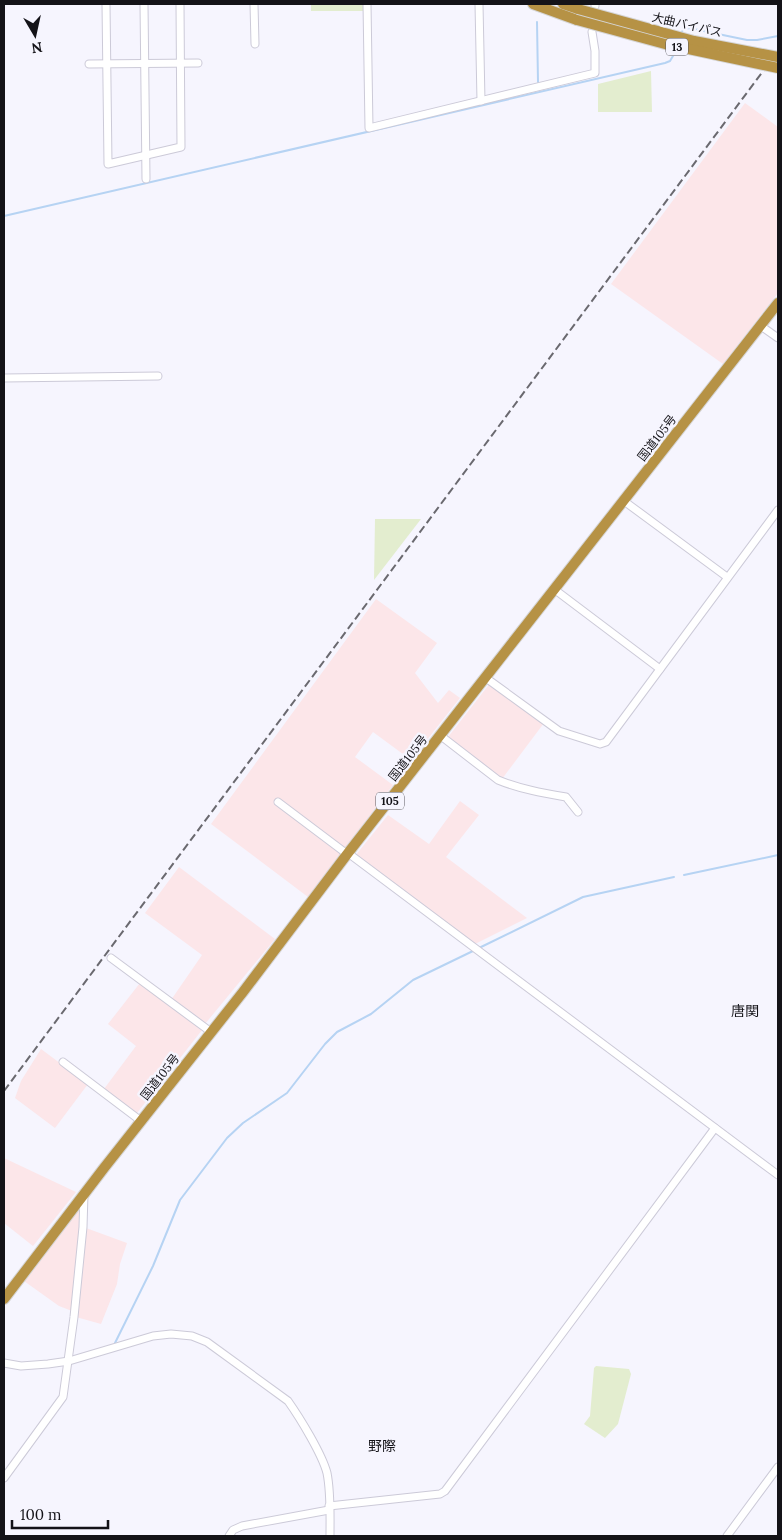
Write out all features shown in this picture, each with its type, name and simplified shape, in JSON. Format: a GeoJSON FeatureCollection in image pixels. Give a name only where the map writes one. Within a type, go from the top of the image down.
{"type":"FeatureCollection","features":[{"type":"Feature","properties":{"kind":"highway","name":"大曲バイパス"},"geometry":{"type":"LineString","coordinates":[[533,4],[577,20],[665,44],[778,68]]}},
{"type":"Feature","properties":{"kind":"highway","name":"大曲バイパス"},"geometry":{"type":"LineString","coordinates":[[564,4],[694,41],[778,56]]}},
{"type":"Feature","properties":{"kind":"highway","name":"国道105号"},"geometry":{"type":"LineString","coordinates":[[4,1299],[554,589],[778,304]]}},
{"type":"Feature","properties":{"kind":"street"},"geometry":{"type":"LineString","coordinates":[[106,4],[108,164],[181,147],[180,4]]}},
{"type":"Feature","properties":{"kind":"street"},"geometry":{"type":"LineString","coordinates":[[144,4],[146,179]]}},
{"type":"Feature","properties":{"kind":"street"},"geometry":{"type":"LineString","coordinates":[[254,4],[255,44]]}},
{"type":"Feature","properties":{"kind":"street"},"geometry":{"type":"LineString","coordinates":[[367,4],[369,128],[595,73],[595,51],[592,32]]}},
{"type":"Feature","properties":{"kind":"street"},"geometry":{"type":"LineString","coordinates":[[479,4],[481,101]]}},
{"type":"Feature","properties":{"kind":"street"},"geometry":{"type":"LineString","coordinates":[[89,64],[198,63]]}},
{"type":"Feature","properties":{"kind":"street"},"geometry":{"type":"LineString","coordinates":[[761,326],[778,338]]}},
{"type":"Feature","properties":{"kind":"street"},"geometry":{"type":"LineString","coordinates":[[4,378],[158,376]]}},
{"type":"Feature","properties":{"kind":"street"},"geometry":{"type":"LineString","coordinates":[[624,501],[727,577]]}},
{"type":"Feature","properties":{"kind":"street"},"geometry":{"type":"LineString","coordinates":[[486,678],[559,731],[600,744],[606,742],[778,510]]}},
{"type":"Feature","properties":{"kind":"street"},"geometry":{"type":"LineString","coordinates":[[554,589],[660,669]]}},
{"type":"Feature","properties":{"kind":"street"},"geometry":{"type":"LineString","coordinates":[[441,736],[498,780],[532,791],[566,797],[578,812]]}},
{"type":"Feature","properties":{"kind":"street"},"geometry":{"type":"LineString","coordinates":[[278,802],[778,1175]]}},
{"type":"Feature","properties":{"kind":"street"},"geometry":{"type":"LineString","coordinates":[[111,958],[211,1032]]}},
{"type":"Feature","properties":{"kind":"street"},"geometry":{"type":"LineString","coordinates":[[63,1062],[141,1120]]}},
{"type":"Feature","properties":{"kind":"street"},"geometry":{"type":"LineString","coordinates":[[229,1536],[233,1530],[242,1526],[329,1508],[440,1494],[446,1491],[715,1128]]}},
{"type":"Feature","properties":{"kind":"street"},"geometry":{"type":"LineString","coordinates":[[4,1478],[63,1397],[69,1361],[82,1236],[84,1194]]}},
{"type":"Feature","properties":{"kind":"street"},"geometry":{"type":"LineString","coordinates":[[4,1363],[21,1366],[69,1361],[153,1336],[171,1334],[192,1336],[208,1342],[288,1401],[297,1414],[321,1457],[327,1474],[330,1536]]}},
{"type":"Feature","properties":{"kind":"street"},"geometry":{"type":"LineString","coordinates":[[727,1536],[778,1467]]}},
{"type":"Feature","properties":{"kind":"shaded area"},"geometry":{"type":"Polygon","coordinates":[[[745,103],[778,127],[778,293],[723,364],[611,284],[745,103]]]}},
{"type":"Feature","properties":{"kind":"shaded area"},"geometry":{"type":"Polygon","coordinates":[[[376,599],[437,643],[415,673],[438,703],[449,690],[460,698],[411,760],[373,732],[355,757],[393,785],[308,897],[211,824],[376,599]]]}},
{"type":"Feature","properties":{"kind":"shaded area"},"geometry":{"type":"Polygon","coordinates":[[[491,682],[544,723],[502,779],[448,737],[491,682]]]}},
{"type":"Feature","properties":{"kind":"shaded area"},"geometry":{"type":"Polygon","coordinates":[[[460,801],[479,815],[446,857],[527,918],[475,944],[355,856],[388,815],[429,844],[460,801]]]}},
{"type":"Feature","properties":{"kind":"shaded area"},"geometry":{"type":"Polygon","coordinates":[[[179,867],[275,939],[205,1024],[171,1000],[202,955],[145,913],[179,867]]]}},
{"type":"Feature","properties":{"kind":"shaded area"},"geometry":{"type":"Polygon","coordinates":[[[140,983],[202,1030],[137,1113],[104,1089],[136,1046],[108,1024],[140,983]]]}},
{"type":"Feature","properties":{"kind":"shaded area"},"geometry":{"type":"Polygon","coordinates":[[[41,1049],[88,1084],[55,1128],[15,1098],[21,1081],[41,1049]]]}},
{"type":"Feature","properties":{"kind":"shaded area"},"geometry":{"type":"Polygon","coordinates":[[[4,1158],[76,1192],[33,1246],[4,1223],[4,1158]]]}},
{"type":"Feature","properties":{"kind":"shaded area"},"geometry":{"type":"Polygon","coordinates":[[[81,1208],[72,1311],[59,1306],[24,1281],[78,1209],[81,1208]]]}},
{"type":"Feature","properties":{"kind":"shaded area"},"geometry":{"type":"Polygon","coordinates":[[[86,1228],[127,1243],[120,1264],[117,1284],[101,1324],[76,1317],[86,1228]]]}},
{"type":"Feature","properties":{"kind":"green space"},"geometry":{"type":"Polygon","coordinates":[[[311,4],[364,4],[364,11],[311,11],[311,4]]]}},
{"type":"Feature","properties":{"kind":"green space"},"geometry":{"type":"Polygon","coordinates":[[[651,71],[652,112],[598,112],[598,84],[651,71]]]}},
{"type":"Feature","properties":{"kind":"green space"},"geometry":{"type":"Polygon","coordinates":[[[375,519],[421,519],[374,580],[375,519]]]}},
{"type":"Feature","properties":{"kind":"green space"},"geometry":{"type":"Polygon","coordinates":[[[596,1366],[629,1369],[631,1374],[618,1424],[605,1438],[584,1424],[590,1416],[594,1368],[596,1366]]]}},
{"type":"Feature","properties":{"kind":"waterway"},"geometry":{"type":"LineString","coordinates":[[537,22],[538,82]]}},
{"type":"Feature","properties":{"kind":"waterway"},"geometry":{"type":"LineString","coordinates":[[680,34],[684,29],[689,28],[747,40],[778,36]]}},
{"type":"Feature","properties":{"kind":"waterway"},"geometry":{"type":"LineString","coordinates":[[4,216],[665,63],[670,61],[676,51]]}},
{"type":"Feature","properties":{"kind":"waterway"},"geometry":{"type":"LineString","coordinates":[[684,875],[778,855]]}},
{"type":"Feature","properties":{"kind":"waterway"},"geometry":{"type":"LineString","coordinates":[[479,948],[583,897],[674,877]]}},
{"type":"Feature","properties":{"kind":"waterway"},"geometry":{"type":"LineString","coordinates":[[115,1343],[153,1266],[180,1200],[227,1138],[243,1123],[287,1093],[325,1044],[337,1032],[371,1014],[413,980],[475,950]]}},
{"type":"Feature","properties":{"kind":"railway"},"geometry":{"type":"LineString","coordinates":[[4,1091],[778,51]]}},
{"type":"Feature","properties":{"kind":"district","name":"唐関"},"geometry":{"type":"Point","coordinates":[745,1011]}},
{"type":"Feature","properties":{"kind":"district","name":"野際"},"geometry":{"type":"Point","coordinates":[382,1446]}}]}
